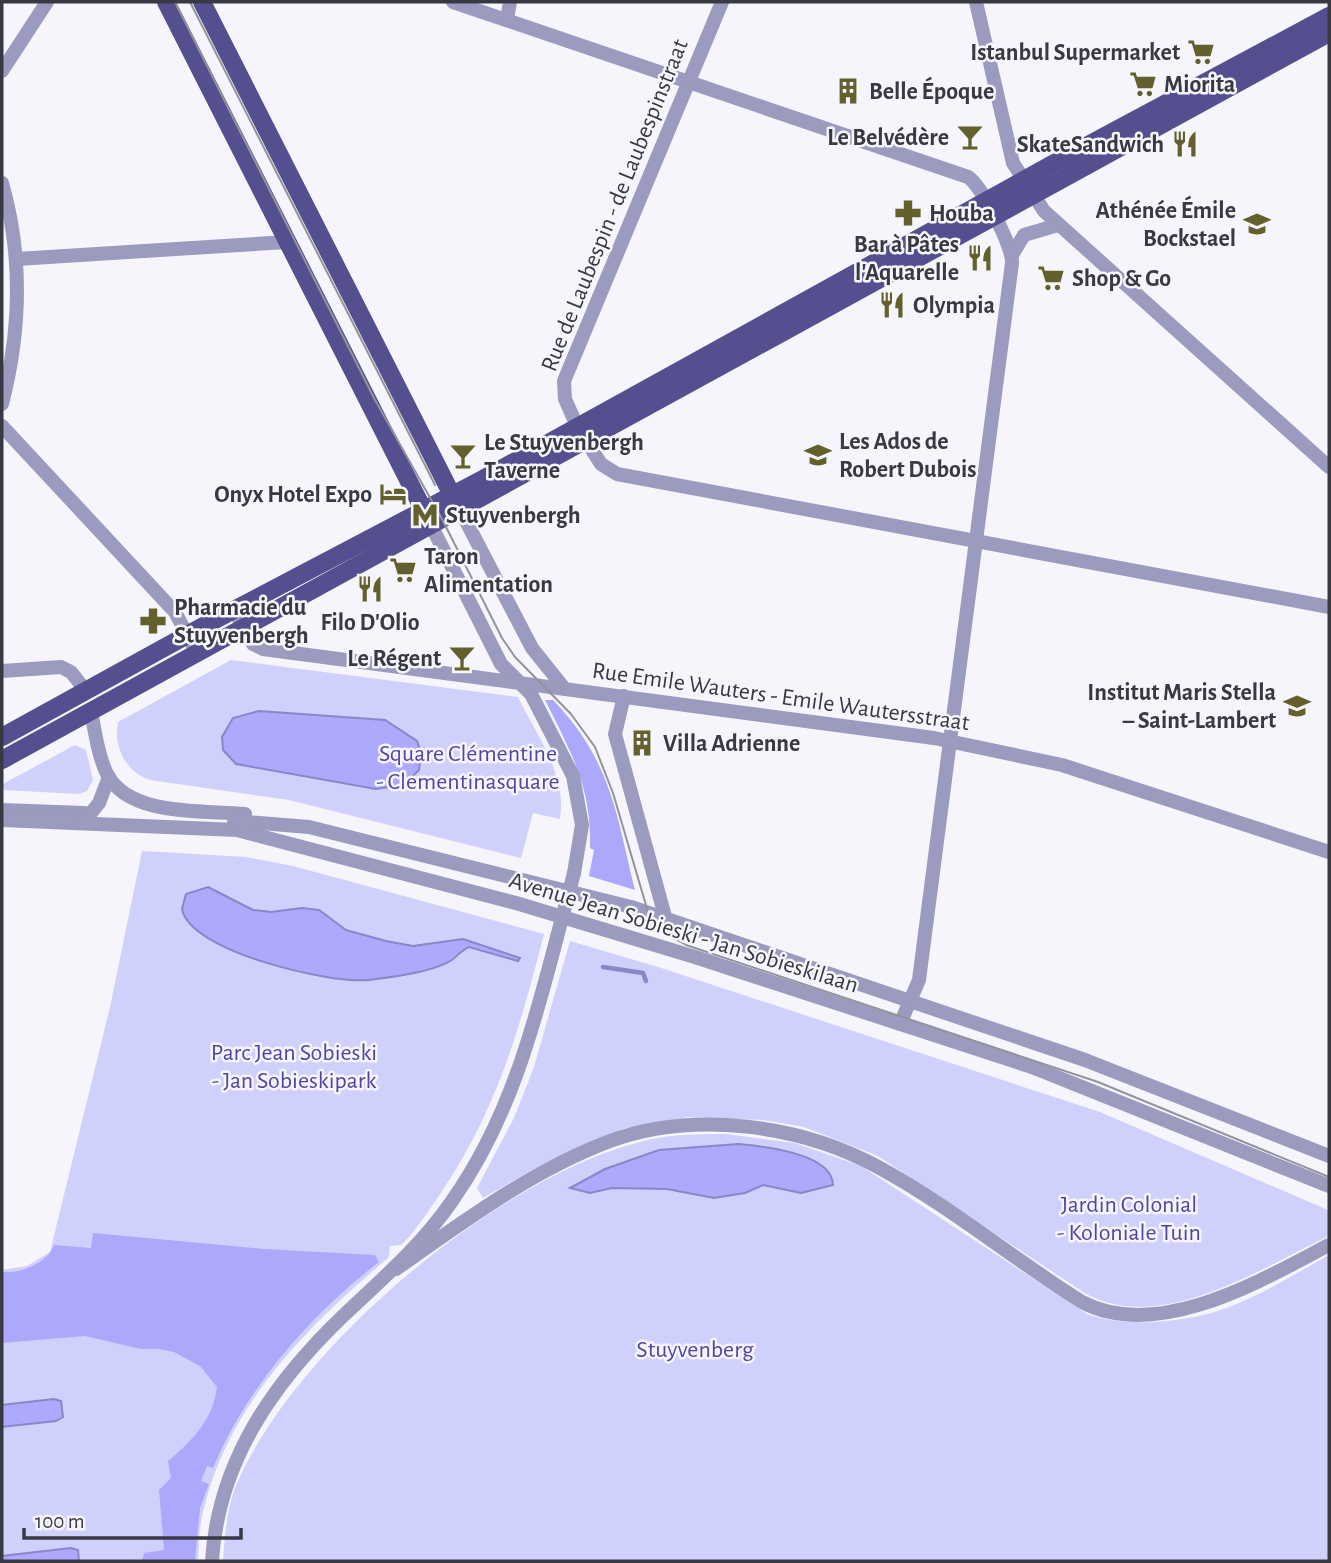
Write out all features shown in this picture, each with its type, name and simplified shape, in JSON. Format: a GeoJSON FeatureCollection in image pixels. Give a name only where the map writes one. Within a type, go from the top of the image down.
{"type":"FeatureCollection","features":[{"type":"Feature","properties":{"kind":"main road"},"geometry":{"type":"LineString","coordinates":[[166,2],[431,525]]}},
{"type":"Feature","properties":{"kind":"main road"},"geometry":{"type":"LineString","coordinates":[[202,2],[456,502]]}},
{"type":"Feature","properties":{"kind":"main road"},"geometry":{"type":"LineString","coordinates":[[990,209],[1023,180],[1329,16]]}},
{"type":"Feature","properties":{"kind":"main road"},"geometry":{"type":"LineString","coordinates":[[2,760],[431,525],[456,502],[581,433],[990,209],[1033,196],[1329,33]]}},
{"type":"Feature","properties":{"kind":"main road"},"geometry":{"type":"LineString","coordinates":[[2,737],[422,509],[456,502]]}},
{"type":"Feature","properties":{"kind":"street"},"geometry":{"type":"LineString","coordinates":[[2,71],[47,2]]}},
{"type":"Feature","properties":{"kind":"street"},"geometry":{"type":"LineString","coordinates":[[453,2],[968,177],[990,209],[1012,255]]}},
{"type":"Feature","properties":{"kind":"street"},"geometry":{"type":"LineString","coordinates":[[507,19],[510,2]]}},
{"type":"Feature","properties":{"kind":"street","name":"Rue de Laubespin - de Laubespinstraat"},"geometry":{"type":"LineString","coordinates":[[722,2],[564,381],[565,399],[581,433],[601,464],[617,474],[1329,607]]}},
{"type":"Feature","properties":{"kind":"street"},"geometry":{"type":"LineString","coordinates":[[976,2],[1013,163],[1033,196],[1058,225],[1329,467]]}},
{"type":"Feature","properties":{"kind":"street"},"geometry":{"type":"LineString","coordinates":[[2,183],[17,259],[15,336],[2,404]]}},
{"type":"Feature","properties":{"kind":"street"},"geometry":{"type":"LineString","coordinates":[[900,1024],[919,980],[1012,255],[1024,235],[1058,225]]}},
{"type":"Feature","properties":{"kind":"street"},"geometry":{"type":"LineString","coordinates":[[17,259],[287,242]]}},
{"type":"Feature","properties":{"kind":"street"},"geometry":{"type":"LineString","coordinates":[[2,426],[175,612],[197,653]]}},
{"type":"Feature","properties":{"kind":"street"},"geometry":{"type":"LineString","coordinates":[[456,502],[532,648],[564,688]]}},
{"type":"Feature","properties":{"kind":"street"},"geometry":{"type":"LineString","coordinates":[[212,1561],[217,1514],[226,1483],[243,1443],[264,1409],[320,1340],[396,1269],[453,1200],[499,1120],[526,1049],[582,837],[579,798],[568,764],[523,684],[501,664],[431,525]]}},
{"type":"Feature","properties":{"kind":"street","name":"Rue Emile Wauters - Emile Wautersstraat"},"geometry":{"type":"LineString","coordinates":[[234,610],[253,644],[262,649],[890,730],[1062,765],[1329,852]]}},
{"type":"Feature","properties":{"kind":"street"},"geometry":{"type":"LineString","coordinates":[[2,671],[61,667],[71,672],[86,691]]}},
{"type":"Feature","properties":{"kind":"street"},"geometry":{"type":"LineString","coordinates":[[624,696],[615,734],[666,920]]}},
{"type":"Feature","properties":{"kind":"street"},"geometry":{"type":"LineString","coordinates":[[90,711],[109,777],[126,795],[145,804],[252,814],[298,826]]}},
{"type":"Feature","properties":{"kind":"street"},"geometry":{"type":"LineString","coordinates":[[87,818],[103,795],[109,777]]}},
{"type":"Feature","properties":{"kind":"street","name":"Avenue Jean Sobieski - Jan Sobieskilaan"},"geometry":{"type":"LineString","coordinates":[[2,810],[258,834],[541,911],[900,1024],[1079,1084],[1329,1186]]}},
{"type":"Feature","properties":{"kind":"street","name":"Avenue Jean Sobieski - Jan Sobieskilaan"},"geometry":{"type":"LineString","coordinates":[[2,820],[87,818],[298,826],[631,907],[1085,1060],[1329,1156]]}},
{"type":"Feature","properties":{"kind":"street"},"geometry":{"type":"LineString","coordinates":[[396,1269],[478,1211],[592,1149],[635,1134],[712,1125],[789,1134],[819,1141],[853,1155],[899,1180],[1082,1302],[1114,1313],[1134,1315],[1172,1310],[1224,1297],[1329,1245]]}},
{"type":"Feature","properties":{"kind":"green space","name":"Square Clémentine - Clementinasquare"},"geometry":{"type":"Polygon","coordinates":[[[231,660],[518,697],[555,771],[561,803],[560,819],[533,813],[521,858],[289,800],[150,780],[134,771],[120,749],[118,722],[231,660]]]}},
{"type":"Feature","properties":{"kind":"green space"},"geometry":{"type":"Polygon","coordinates":[[[75,745],[86,750],[93,780],[87,791],[79,794],[3,790],[3,784],[75,745]]]}},
{"type":"Feature","properties":{"kind":"green space","name":"Parc Jean Sobieski - Jan Sobieskipark"},"geometry":{"type":"Polygon","coordinates":[[[142,851],[246,857],[293,866],[544,934],[509,1056],[479,1128],[437,1199],[410,1236],[401,1245],[390,1246],[389,1257],[302,1338],[253,1400],[232,1434],[216,1470],[202,1514],[198,1561],[2,1561],[2,1270],[27,1266],[50,1252],[110,1007],[142,851]]]}},
{"type":"Feature","properties":{"kind":"green space","name":"Jardin Colonial - Koloniale Tuin"},"geometry":{"type":"Polygon","coordinates":[[[570,941],[658,967],[1100,1112],[1328,1210],[1329,1236],[1209,1293],[1144,1307],[1113,1304],[1083,1292],[878,1156],[804,1127],[763,1120],[688,1117],[622,1129],[534,1169],[483,1198],[477,1188],[514,1118],[534,1067],[570,941]]]}},
{"type":"Feature","properties":{"kind":"green space","name":"Stuyvenberg"},"geometry":{"type":"Polygon","coordinates":[[[726,1134],[795,1143],[861,1166],[1087,1314],[1103,1319],[1161,1321],[1218,1311],[1282,1282],[1329,1255],[1329,1561],[223,1561],[227,1521],[234,1492],[265,1431],[304,1378],[352,1326],[405,1277],[463,1232],[522,1193],[581,1163],[658,1138],[726,1134]]]}},
{"type":"Feature","properties":{"kind":"shaded area"},"geometry":{"type":"Polygon","coordinates":[[[545,700],[553,700],[572,722],[588,744],[599,766],[616,812],[635,890],[589,876],[594,850],[590,848],[590,827],[583,789],[571,754],[545,700]]]}},
{"type":"Feature","properties":{"kind":"shaded area"},"geometry":{"type":"Polygon","coordinates":[[[259,711],[385,720],[417,741],[421,752],[419,770],[403,785],[376,789],[236,764],[223,750],[222,737],[233,718],[259,711]]]}},
{"type":"Feature","properties":{"kind":"shaded area"},"geometry":{"type":"Polygon","coordinates":[[[208,887],[253,910],[319,910],[346,930],[386,941],[413,946],[463,939],[520,958],[518,961],[469,947],[452,960],[435,968],[378,979],[350,980],[295,971],[235,951],[209,939],[191,925],[182,909],[186,894],[208,887]]]}},
{"type":"Feature","properties":{"kind":"shaded area"},"geometry":{"type":"Polygon","coordinates":[[[738,1144],[778,1149],[809,1158],[830,1174],[833,1185],[801,1193],[763,1185],[745,1193],[714,1198],[667,1189],[612,1188],[590,1193],[570,1188],[605,1169],[659,1150],[738,1144]]]}},
{"type":"Feature","properties":{"kind":"shaded area"},"geometry":{"type":"Polygon","coordinates":[[[93,1233],[264,1249],[375,1255],[379,1262],[329,1305],[283,1354],[244,1409],[213,1468],[207,1466],[201,1481],[209,1484],[200,1508],[195,1561],[142,1561],[144,1553],[164,1550],[159,1490],[171,1478],[168,1461],[200,1429],[215,1399],[217,1387],[200,1366],[174,1352],[141,1349],[85,1336],[2,1343],[2,1272],[32,1266],[46,1257],[54,1245],[91,1248],[93,1233]]]}},
{"type":"Feature","properties":{"kind":"shaded area"},"geometry":{"type":"Polygon","coordinates":[[[54,1399],[61,1401],[63,1417],[56,1421],[2,1427],[2,1405],[54,1399]]]}},
{"type":"Feature","properties":{"kind":"shaded area"},"geometry":{"type":"Polygon","coordinates":[[[71,1548],[78,1550],[79,1561],[2,1561],[2,1556],[71,1548]]]}},
{"type":"Feature","properties":{"kind":"waterway"},"geometry":{"type":"LineString","coordinates":[[603,967],[643,973],[646,981]]}},
{"type":"Feature","properties":{"kind":"tram line"},"geometry":{"type":"LineString","coordinates":[[175,2],[375,400],[442,519],[502,638],[515,657],[571,714],[595,747],[613,793],[648,912],[663,932],[686,945],[1098,1082],[1329,1177]]}},
{"type":"Feature","properties":{"kind":"tram line"},"geometry":{"type":"LineString","coordinates":[[190,2],[435,485]]}},
{"type":"Feature","properties":{"kind":"place","name":"Istanbul Supermarket"},"geometry":{"type":"Point","coordinates":[1201,52]}},
{"type":"Feature","properties":{"kind":"place","name":"Miorita"},"geometry":{"type":"Point","coordinates":[1143,84]}},
{"type":"Feature","properties":{"kind":"place","name":"Belle Époque"},"geometry":{"type":"Point","coordinates":[848,91]}},
{"type":"Feature","properties":{"kind":"place","name":"Le Belvédère"},"geometry":{"type":"Point","coordinates":[970,137]}},
{"type":"Feature","properties":{"kind":"place","name":"SkateSandwich"},"geometry":{"type":"Point","coordinates":[1185,144]}},
{"type":"Feature","properties":{"kind":"place","name":"Houba"},"geometry":{"type":"Point","coordinates":[908,213]}},
{"type":"Feature","properties":{"kind":"place","name":"Athénée Émile Bockstael"},"geometry":{"type":"Point","coordinates":[1257,224]}},
{"type":"Feature","properties":{"kind":"place","name":"Bar à Pâtes l'Aquarelle"},"geometry":{"type":"Point","coordinates":[980,258]}},
{"type":"Feature","properties":{"kind":"place","name":"Shop & Go"},"geometry":{"type":"Point","coordinates":[1051,278]}},
{"type":"Feature","properties":{"kind":"place","name":"Olympia"},"geometry":{"type":"Point","coordinates":[892,305]}},
{"type":"Feature","properties":{"kind":"place","name":"Les Ados de Robert Dubois"},"geometry":{"type":"Point","coordinates":[818,455]}},
{"type":"Feature","properties":{"kind":"place","name":"Le Stuyvenbergh Taverne"},"geometry":{"type":"Point","coordinates":[463,456]}},
{"type":"Feature","properties":{"kind":"place","name":"Onyx Hotel Expo"},"geometry":{"type":"Point","coordinates":[393,494]}},
{"type":"Feature","properties":{"kind":"place","name":"Stuyvenbergh"},"geometry":{"type":"Point","coordinates":[425,515]}},
{"type":"Feature","properties":{"kind":"place","name":"Taron Alimentation"},"geometry":{"type":"Point","coordinates":[403,570]}},
{"type":"Feature","properties":{"kind":"place","name":"Filo D'Olio"},"geometry":{"type":"Point","coordinates":[370,589]}},
{"type":"Feature","properties":{"kind":"place","name":"Pharmacie du Stuyvenbergh"},"geometry":{"type":"Point","coordinates":[153,621]}},
{"type":"Feature","properties":{"kind":"place","name":"Le Régent"},"geometry":{"type":"Point","coordinates":[462,658]}},
{"type":"Feature","properties":{"kind":"place","name":"Institut Maris Stella – Saint-Lambert"},"geometry":{"type":"Point","coordinates":[1297,706]}},
{"type":"Feature","properties":{"kind":"place","name":"Villa Adrienne"},"geometry":{"type":"Point","coordinates":[642,743]}}]}
